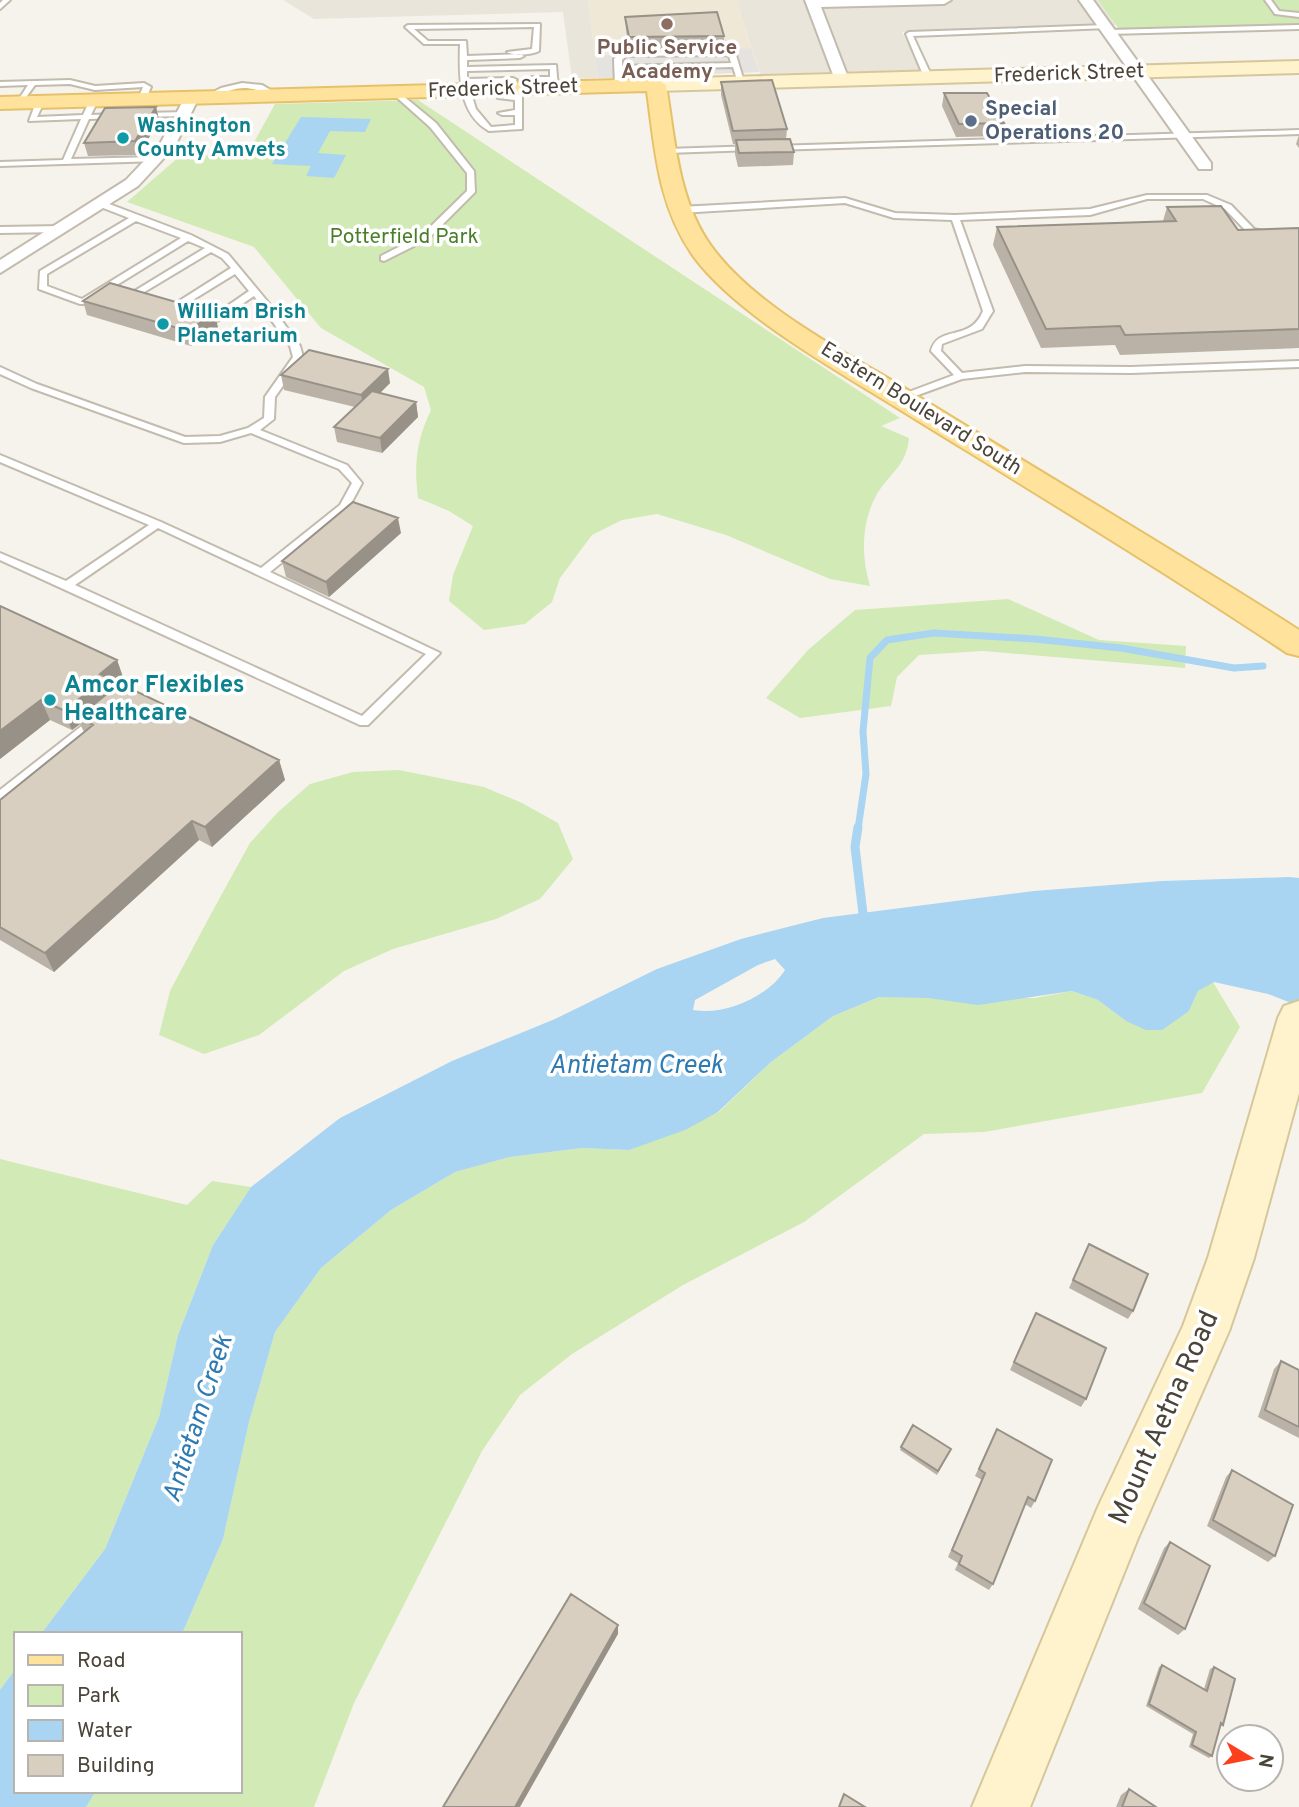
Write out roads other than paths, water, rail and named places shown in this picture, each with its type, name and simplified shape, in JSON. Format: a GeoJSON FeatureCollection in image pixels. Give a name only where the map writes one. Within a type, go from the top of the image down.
{"type":"FeatureCollection","features":[{"type":"Feature","properties":{"kind":"main road","name":"Frederick Street"},"geometry":{"type":"LineString","coordinates":[[23,98],[90,109],[275,95],[465,87],[514,88],[554,77],[619,77],[656,85],[739,74],[842,80],[1299,67]]}},
{"type":"Feature","properties":{"kind":"main road","name":"Eastern Boulevard South"},"geometry":{"type":"LineString","coordinates":[[656,85],[680,210],[691,234],[708,257],[756,303],[901,398],[1160,555],[1299,645]]}},
{"type":"Feature","properties":{"kind":"main road","name":"Mount Aetna Road"},"geometry":{"type":"LineString","coordinates":[[1002,1807],[1117,1526],[1205,1331],[1231,1258],[1297,1026]]}},
{"type":"Feature","properties":{"kind":"street"},"geometry":{"type":"LineString","coordinates":[[842,80],[812,2],[944,0]]}},
{"type":"Feature","properties":{"kind":"street"},"geometry":{"type":"LineString","coordinates":[[1086,0],[1205,166]]}},
{"type":"Feature","properties":{"kind":"street"},"geometry":{"type":"LineString","coordinates":[[0,268],[132,183],[156,159],[195,103]]}},
{"type":"Feature","properties":{"kind":"lane"},"geometry":{"type":"LineString","coordinates":[[0,6],[7,0]]}},
{"type":"Feature","properties":{"kind":"lane"},"geometry":{"type":"LineString","coordinates":[[1268,0],[1277,13],[1299,15]]}},
{"type":"Feature","properties":{"kind":"lane"},"geometry":{"type":"LineString","coordinates":[[511,52],[535,51],[538,25],[408,27],[426,43],[464,42],[465,87],[479,116],[519,115]]}},
{"type":"Feature","properties":{"kind":"lane"},"geometry":{"type":"LineString","coordinates":[[928,77],[909,34],[1299,27]]}},
{"type":"Feature","properties":{"kind":"lane"},"geometry":{"type":"LineString","coordinates":[[726,53],[732,55],[739,74],[619,77],[620,56],[726,53]]}},
{"type":"Feature","properties":{"kind":"lane"},"geometry":{"type":"LineString","coordinates":[[464,58],[527,55],[539,57],[554,77]]}},
{"type":"Feature","properties":{"kind":"lane"},"geometry":{"type":"LineString","coordinates":[[465,87],[554,77]]}},
{"type":"Feature","properties":{"kind":"lane"},"geometry":{"type":"LineString","coordinates":[[0,84],[23,98],[70,82],[94,88],[144,85],[147,86],[139,107]]}},
{"type":"Feature","properties":{"kind":"lane"},"geometry":{"type":"LineString","coordinates":[[465,87],[482,101]]}},
{"type":"Feature","properties":{"kind":"lane"},"geometry":{"type":"LineString","coordinates":[[514,88],[519,115]]}},
{"type":"Feature","properties":{"kind":"lane"},"geometry":{"type":"LineString","coordinates":[[384,258],[425,237],[471,192],[471,173],[433,125],[396,92]]}},
{"type":"Feature","properties":{"kind":"lane"},"geometry":{"type":"LineString","coordinates":[[66,162],[90,109],[123,116]]}},
{"type":"Feature","properties":{"kind":"lane"},"geometry":{"type":"LineString","coordinates":[[502,113],[519,115]]}},
{"type":"Feature","properties":{"kind":"lane"},"geometry":{"type":"LineString","coordinates":[[667,151],[1299,132]]}},
{"type":"Feature","properties":{"kind":"lane"},"geometry":{"type":"LineString","coordinates":[[0,164],[156,159]]}},
{"type":"Feature","properties":{"kind":"lane"},"geometry":{"type":"LineString","coordinates":[[680,210],[845,200],[903,216],[955,218],[1090,212],[1147,197],[1203,197],[1228,207],[1251,231],[1274,237],[1299,238]]}},
{"type":"Feature","properties":{"kind":"lane"},"geometry":{"type":"LineString","coordinates":[[0,370],[25,383],[184,440],[220,439],[252,430],[269,419],[270,397],[298,357],[295,346],[255,291],[225,256],[211,248],[101,204]]}},
{"type":"Feature","properties":{"kind":"lane"},"geometry":{"type":"LineString","coordinates":[[136,217],[43,273],[41,287],[83,302],[187,237]]}},
{"type":"Feature","properties":{"kind":"lane"},"geometry":{"type":"LineString","coordinates":[[955,218],[988,311],[985,321],[974,331],[939,343],[936,351],[960,376]]}},
{"type":"Feature","properties":{"kind":"lane"},"geometry":{"type":"LineString","coordinates":[[0,230],[62,229]]}},
{"type":"Feature","properties":{"kind":"lane"},"geometry":{"type":"LineString","coordinates":[[133,295],[211,248]]}},
{"type":"Feature","properties":{"kind":"lane"},"geometry":{"type":"LineString","coordinates":[[170,310],[236,269]]}},
{"type":"Feature","properties":{"kind":"lane"},"geometry":{"type":"LineString","coordinates":[[208,323],[255,291]]}},
{"type":"Feature","properties":{"kind":"lane"},"geometry":{"type":"LineString","coordinates":[[901,398],[960,376],[1025,369],[1131,370],[1299,364]]}},
{"type":"Feature","properties":{"kind":"lane"},"geometry":{"type":"LineString","coordinates":[[252,430],[343,467],[357,483],[344,507],[262,573]]}},
{"type":"Feature","properties":{"kind":"lane"},"geometry":{"type":"LineString","coordinates":[[0,458],[157,524],[434,653],[364,722],[0,556]]}},
{"type":"Feature","properties":{"kind":"lane"},"geometry":{"type":"LineString","coordinates":[[67,586],[157,524]]}},
{"type":"Feature","properties":{"kind":"lane"},"geometry":{"type":"LineString","coordinates":[[0,797],[108,709]]}},
{"type":"Feature","properties":{"kind":"water"},"geometry":{"type":"Polygon","coordinates":[[[301,117],[371,119],[365,132],[330,131],[318,153],[346,155],[334,178],[306,176],[311,166],[272,164],[301,117]]]}},
{"type":"Feature","properties":{"kind":"water","name":"Antietam Creek"},"geometry":{"type":"Polygon","coordinates":[[[1299,878],[1299,1006],[1268,994],[1214,982],[1198,991],[1189,1011],[1162,1030],[1146,1030],[1126,1021],[1098,1000],[1072,991],[978,1005],[928,998],[879,997],[833,1016],[771,1062],[718,1112],[685,1130],[629,1150],[582,1148],[510,1157],[455,1172],[391,1210],[321,1268],[275,1332],[249,1422],[223,1539],[183,1632],[43,1632],[105,1549],[159,1417],[178,1335],[213,1245],[251,1187],[340,1118],[452,1061],[555,1019],[657,969],[741,939],[823,918],[1034,891],[1162,881],[1299,878]],[[775,959],[758,965],[695,1000],[693,1010],[731,1007],[757,996],[785,970],[775,959]]]}},
{"type":"Feature","properties":{"kind":"water"},"geometry":{"type":"Polygon","coordinates":[[[14,1671],[14,1793],[95,1793],[86,1807],[0,1807],[0,1690],[14,1671]]]}},
{"type":"Feature","properties":{"kind":"waterway"},"geometry":{"type":"LineString","coordinates":[[858,829],[866,774],[863,731],[870,658],[887,640],[934,633],[1035,639],[1121,648],[1234,668],[1263,666]]}},
{"type":"Feature","properties":{"kind":"waterway"},"geometry":{"type":"LineString","coordinates":[[858,827],[855,847],[864,922]]}},
{"type":"Feature","properties":{"kind":"place","name":"Public Service Academy"},"geometry":{"type":"Point","coordinates":[667,24]}},
{"type":"Feature","properties":{"kind":"place","name":"Special Operations 20"},"geometry":{"type":"Point","coordinates":[971,121]}},
{"type":"Feature","properties":{"kind":"place","name":"Washington County Amvets"},"geometry":{"type":"Point","coordinates":[123,138]}},
{"type":"Feature","properties":{"kind":"place","name":"William Brish Planetarium"},"geometry":{"type":"Point","coordinates":[163,324]}},
{"type":"Feature","properties":{"kind":"place","name":"Amcor Flexibles Healthcare"},"geometry":{"type":"Point","coordinates":[50,700]}},
{"type":"Feature","properties":{"kind":"park label","name":"Potterfield Park"},"geometry":{"type":"Point","coordinates":[404,237]}}]}
